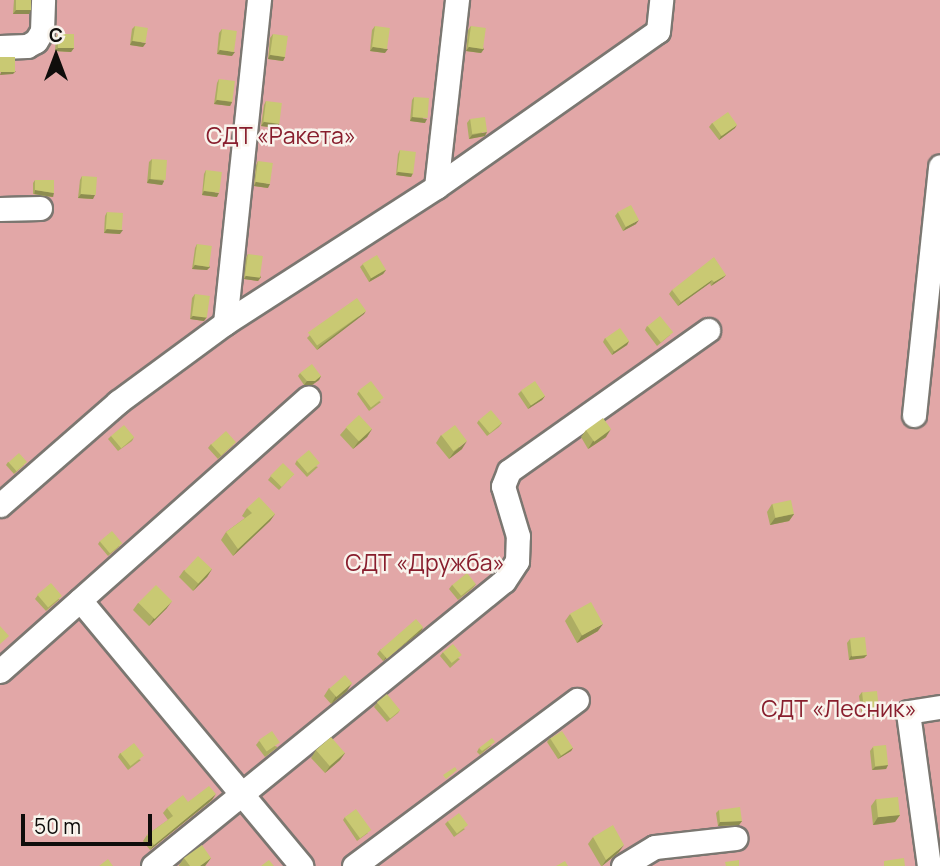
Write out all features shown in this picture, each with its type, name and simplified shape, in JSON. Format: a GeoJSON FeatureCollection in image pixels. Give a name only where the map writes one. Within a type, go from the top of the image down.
{"type":"FeatureCollection","features":[{"type":"Feature","properties":{"kind":"lane"},"geometry":{"type":"LineString","coordinates":[[0,47],[27,46],[36,41],[42,31],[43,0]]}},
{"type":"Feature","properties":{"kind":"lane"},"geometry":{"type":"LineString","coordinates":[[225,323],[259,0]]}},
{"type":"Feature","properties":{"kind":"lane"},"geometry":{"type":"LineString","coordinates":[[436,187],[457,0]]}},
{"type":"Feature","properties":{"kind":"lane"},"geometry":{"type":"LineString","coordinates":[[0,505],[118,402],[225,323],[436,187],[658,32],[661,0]]}},
{"type":"Feature","properties":{"kind":"lane"},"geometry":{"type":"LineString","coordinates":[[914,415],[940,166]]}},
{"type":"Feature","properties":{"kind":"lane"},"geometry":{"type":"LineString","coordinates":[[0,209],[40,208]]}},
{"type":"Feature","properties":{"kind":"lane"},"geometry":{"type":"LineString","coordinates":[[153,866],[504,581],[517,561],[518,536],[503,486],[509,471],[708,330]]}},
{"type":"Feature","properties":{"kind":"lane"},"geometry":{"type":"LineString","coordinates":[[0,671],[309,398]]}},
{"type":"Feature","properties":{"kind":"lane"},"geometry":{"type":"LineString","coordinates":[[80,600],[302,866]]}},
{"type":"Feature","properties":{"kind":"lane"},"geometry":{"type":"LineString","coordinates":[[354,866],[577,700]]}},
{"type":"Feature","properties":{"kind":"lane"},"geometry":{"type":"LineString","coordinates":[[929,866],[908,712],[940,707]]}},
{"type":"Feature","properties":{"kind":"lane"},"geometry":{"type":"LineString","coordinates":[[623,866],[655,847],[735,838]]}},
{"type":"Feature","properties":{"kind":"green space"},"geometry":{"type":"Polygon","coordinates":[[[0,0],[940,0],[940,866],[0,866],[0,0]]]}},
{"type":"Feature","properties":{"kind":"building"},"geometry":{"type":"Polygon","coordinates":[[[16,0],[31,0],[31,10],[16,10],[16,0]]]}},
{"type":"Feature","properties":{"kind":"building"},"geometry":{"type":"Polygon","coordinates":[[[135,26],[148,28],[145,43],[133,41],[135,26]]]}},
{"type":"Feature","properties":{"kind":"building"},"geometry":{"type":"Polygon","coordinates":[[[375,26],[390,28],[387,49],[372,47],[375,26]]]}},
{"type":"Feature","properties":{"kind":"building"},"geometry":{"type":"Polygon","coordinates":[[[471,26],[486,28],[483,49],[468,47],[471,26]]]}},
{"type":"Feature","properties":{"kind":"building"},"geometry":{"type":"Polygon","coordinates":[[[222,29],[237,31],[234,52],[219,50],[222,29]]]}},
{"type":"Feature","properties":{"kind":"building"},"geometry":{"type":"Polygon","coordinates":[[[58,34],[74,34],[74,48],[58,48],[58,34]]]}},
{"type":"Feature","properties":{"kind":"building"},"geometry":{"type":"Polygon","coordinates":[[[273,34],[288,36],[285,57],[270,55],[273,34]]]}},
{"type":"Feature","properties":{"kind":"building"},"geometry":{"type":"Polygon","coordinates":[[[0,57],[15,57],[15,72],[0,72],[0,57]]]}},
{"type":"Feature","properties":{"kind":"building"},"geometry":{"type":"Polygon","coordinates":[[[219,79],[235,81],[232,102],[216,100],[219,79]]]}},
{"type":"Feature","properties":{"kind":"building"},"geometry":{"type":"Polygon","coordinates":[[[414,97],[429,98],[428,118],[413,117],[414,97]]]}},
{"type":"Feature","properties":{"kind":"building"},"geometry":{"type":"Polygon","coordinates":[[[266,101],[282,103],[279,124],[263,122],[266,101]]]}},
{"type":"Feature","properties":{"kind":"building"},"geometry":{"type":"Polygon","coordinates":[[[728,112],[737,125],[722,136],[712,123],[728,112]]]}},
{"type":"Feature","properties":{"kind":"building"},"geometry":{"type":"Polygon","coordinates":[[[485,117],[487,132],[472,134],[470,119],[485,117]]]}},
{"type":"Feature","properties":{"kind":"building"},"geometry":{"type":"Polygon","coordinates":[[[400,150],[416,152],[413,174],[397,172],[400,150]]]}},
{"type":"Feature","properties":{"kind":"building"},"geometry":{"type":"Polygon","coordinates":[[[152,159],[167,160],[166,180],[151,179],[152,159]]]}},
{"type":"Feature","properties":{"kind":"building"},"geometry":{"type":"Polygon","coordinates":[[[258,161],[273,163],[270,184],[255,182],[258,161]]]}},
{"type":"Feature","properties":{"kind":"building"},"geometry":{"type":"Polygon","coordinates":[[[206,170],[222,172],[219,193],[203,191],[206,170]]]}},
{"type":"Feature","properties":{"kind":"building"},"geometry":{"type":"Polygon","coordinates":[[[82,176],[97,177],[96,195],[81,194],[82,176]]]}},
{"type":"Feature","properties":{"kind":"building"},"geometry":{"type":"Polygon","coordinates":[[[35,180],[54,180],[54,193],[35,190],[35,180]]]}},
{"type":"Feature","properties":{"kind":"building"},"geometry":{"type":"Polygon","coordinates":[[[631,205],[639,220],[626,227],[618,212],[631,205]]]}},
{"type":"Feature","properties":{"kind":"building"},"geometry":{"type":"Polygon","coordinates":[[[107,212],[123,213],[122,230],[106,229],[107,212]]]}},
{"type":"Feature","properties":{"kind":"building"},"geometry":{"type":"Polygon","coordinates":[[[197,244],[212,246],[209,267],[194,265],[197,244]]]}},
{"type":"Feature","properties":{"kind":"building"},"geometry":{"type":"Polygon","coordinates":[[[248,254],[263,256],[260,278],[245,276],[248,254]]]}},
{"type":"Feature","properties":{"kind":"building"},"geometry":{"type":"Polygon","coordinates":[[[377,255],[386,270],[371,278],[362,264],[377,255]]]}},
{"type":"Feature","properties":{"kind":"building"},"geometry":{"type":"Polygon","coordinates":[[[714,257],[726,275],[714,282],[712,280],[681,302],[672,290],[714,257]]]}},
{"type":"Feature","properties":{"kind":"building"},"geometry":{"type":"Polygon","coordinates":[[[195,294],[210,296],[207,318],[192,316],[195,294]]]}},
{"type":"Feature","properties":{"kind":"building"},"geometry":{"type":"Polygon","coordinates":[[[357,298],[366,311],[317,346],[308,332],[357,298]]]}},
{"type":"Feature","properties":{"kind":"building"},"geometry":{"type":"Polygon","coordinates":[[[660,316],[673,332],[661,342],[648,326],[660,316]]]}},
{"type":"Feature","properties":{"kind":"building"},"geometry":{"type":"Polygon","coordinates":[[[620,328],[629,341],[614,351],[605,338],[620,328]]]}},
{"type":"Feature","properties":{"kind":"building"},"geometry":{"type":"Polygon","coordinates":[[[312,364],[321,376],[315,381],[307,381],[300,373],[312,364]]]}},
{"type":"Feature","properties":{"kind":"building"},"geometry":{"type":"Polygon","coordinates":[[[371,381],[384,398],[371,407],[358,391],[371,381]]]}},
{"type":"Feature","properties":{"kind":"building"},"geometry":{"type":"Polygon","coordinates":[[[535,381],[545,396],[531,405],[521,391],[535,381]]]}},
{"type":"Feature","properties":{"kind":"building"},"geometry":{"type":"Polygon","coordinates":[[[491,410],[502,423],[490,433],[479,420],[491,410]]]}},
{"type":"Feature","properties":{"kind":"building"},"geometry":{"type":"Polygon","coordinates":[[[359,415],[372,429],[359,441],[346,427],[359,415]]]}},
{"type":"Feature","properties":{"kind":"building"},"geometry":{"type":"Polygon","coordinates":[[[603,418],[611,429],[594,442],[586,430],[603,418]]]}},
{"type":"Feature","properties":{"kind":"building"},"geometry":{"type":"Polygon","coordinates":[[[124,425],[134,437],[121,448],[111,436],[124,425]]]}},
{"type":"Feature","properties":{"kind":"building"},"geometry":{"type":"Polygon","coordinates":[[[455,425],[467,441],[453,451],[441,435],[455,425]]]}},
{"type":"Feature","properties":{"kind":"building"},"geometry":{"type":"Polygon","coordinates":[[[226,431],[236,442],[221,456],[211,444],[226,431]]]}},
{"type":"Feature","properties":{"kind":"building"},"geometry":{"type":"Polygon","coordinates":[[[309,450],[320,463],[308,473],[297,460],[309,450]]]}},
{"type":"Feature","properties":{"kind":"building"},"geometry":{"type":"Polygon","coordinates":[[[19,453],[27,462],[17,471],[9,462],[19,453]]]}},
{"type":"Feature","properties":{"kind":"building"},"geometry":{"type":"Polygon","coordinates":[[[283,463],[294,474],[282,487],[270,476],[283,463]]]}},
{"type":"Feature","properties":{"kind":"building"},"geometry":{"type":"Polygon","coordinates":[[[259,497],[275,514],[238,549],[226,532],[252,513],[247,508],[259,497]]]}},
{"type":"Feature","properties":{"kind":"building"},"geometry":{"type":"Polygon","coordinates":[[[791,500],[794,514],[775,518],[772,504],[791,500]]]}},
{"type":"Feature","properties":{"kind":"building"},"geometry":{"type":"Polygon","coordinates":[[[112,531],[122,543],[110,554],[100,541],[112,531]]]}},
{"type":"Feature","properties":{"kind":"building"},"geometry":{"type":"Polygon","coordinates":[[[198,556],[212,569],[198,584],[184,571],[198,556]]]}},
{"type":"Feature","properties":{"kind":"building"},"geometry":{"type":"Polygon","coordinates":[[[467,573],[476,584],[461,596],[452,585],[467,573]]]}},
{"type":"Feature","properties":{"kind":"building"},"geometry":{"type":"Polygon","coordinates":[[[51,583],[62,596],[48,608],[37,595],[51,583]]]}},
{"type":"Feature","properties":{"kind":"building"},"geometry":{"type":"Polygon","coordinates":[[[156,585],[172,601],[155,619],[138,603],[156,585]]]}},
{"type":"Feature","properties":{"kind":"building"},"geometry":{"type":"Polygon","coordinates":[[[591,602],[603,624],[582,636],[570,614],[591,602]]]}},
{"type":"Feature","properties":{"kind":"building"},"geometry":{"type":"Polygon","coordinates":[[[416,619],[423,627],[387,659],[380,650],[416,619]]]}},
{"type":"Feature","properties":{"kind":"building"},"geometry":{"type":"Polygon","coordinates":[[[0,626],[9,636],[0,644],[0,626]]]}},
{"type":"Feature","properties":{"kind":"building"},"geometry":{"type":"Polygon","coordinates":[[[865,637],[867,655],[852,656],[850,639],[865,637]]]}},
{"type":"Feature","properties":{"kind":"building"},"geometry":{"type":"Polygon","coordinates":[[[453,644],[462,655],[452,663],[443,652],[453,644]]]}},
{"type":"Feature","properties":{"kind":"building"},"geometry":{"type":"Polygon","coordinates":[[[345,675],[352,683],[336,697],[329,689],[345,675]]]}},
{"type":"Feature","properties":{"kind":"building"},"geometry":{"type":"Polygon","coordinates":[[[877,691],[879,711],[864,712],[862,693],[877,691]]]}},
{"type":"Feature","properties":{"kind":"building"},"geometry":{"type":"Polygon","coordinates":[[[387,694],[400,710],[390,719],[377,702],[387,694]]]}},
{"type":"Feature","properties":{"kind":"building"},"geometry":{"type":"Polygon","coordinates":[[[272,731],[280,743],[267,752],[259,740],[272,731]]]}},
{"type":"Feature","properties":{"kind":"building"},"geometry":{"type":"Polygon","coordinates":[[[562,731],[573,748],[561,755],[550,739],[562,731]]]}},
{"type":"Feature","properties":{"kind":"building"},"geometry":{"type":"Polygon","coordinates":[[[331,737],[345,753],[330,766],[316,750],[331,737]]]}},
{"type":"Feature","properties":{"kind":"building"},"geometry":{"type":"Polygon","coordinates":[[[492,738],[495,742],[482,751],[479,748],[492,738]]]}},
{"type":"Feature","properties":{"kind":"building"},"geometry":{"type":"Polygon","coordinates":[[[134,743],[144,756],[130,766],[121,753],[134,743]]]}},
{"type":"Feature","properties":{"kind":"building"},"geometry":{"type":"Polygon","coordinates":[[[886,745],[888,765],[875,766],[873,746],[886,745]]]}},
{"type":"Feature","properties":{"kind":"building"},"geometry":{"type":"Polygon","coordinates":[[[455,767],[457,770],[446,779],[443,775],[455,767]]]}},
{"type":"Feature","properties":{"kind":"building"},"geometry":{"type":"Polygon","coordinates":[[[209,786],[216,794],[154,845],[147,835],[173,816],[167,808],[183,795],[188,802],[209,786]]]}},
{"type":"Feature","properties":{"kind":"building"},"geometry":{"type":"Polygon","coordinates":[[[898,797],[900,815],[878,817],[876,799],[898,797]]]}},
{"type":"Feature","properties":{"kind":"building"},"geometry":{"type":"Polygon","coordinates":[[[740,807],[742,821],[720,822],[719,810],[740,807]]]}},
{"type":"Feature","properties":{"kind":"building"},"geometry":{"type":"Polygon","coordinates":[[[356,809],[371,830],[360,838],[345,817],[356,809]]]}},
{"type":"Feature","properties":{"kind":"building"},"geometry":{"type":"Polygon","coordinates":[[[459,813],[468,825],[457,833],[448,821],[459,813]]]}},
{"type":"Feature","properties":{"kind":"building"},"geometry":{"type":"Polygon","coordinates":[[[613,825],[624,845],[606,860],[593,837],[613,825]]]}},
{"type":"Feature","properties":{"kind":"building"},"geometry":{"type":"Polygon","coordinates":[[[202,845],[211,858],[200,866],[190,866],[184,858],[202,845]]]}},
{"type":"Feature","properties":{"kind":"building"},"geometry":{"type":"Polygon","coordinates":[[[904,858],[905,866],[884,866],[884,861],[904,858]]]}},
{"type":"Feature","properties":{"kind":"building"},"geometry":{"type":"Polygon","coordinates":[[[108,859],[113,866],[99,866],[108,859]]]}},
{"type":"Feature","properties":{"kind":"building"},"geometry":{"type":"Polygon","coordinates":[[[269,860],[274,866],[261,866],[269,860]]]}},
{"type":"Feature","properties":{"kind":"building"},"geometry":{"type":"Polygon","coordinates":[[[739,860],[739,866],[726,866],[725,862],[739,860]]]}},
{"type":"Feature","properties":{"kind":"park label","name":"СДТ «Ракета»"},"geometry":{"type":"Point","coordinates":[281,135]}},
{"type":"Feature","properties":{"kind":"park label","name":"СДТ «Дружба»"},"geometry":{"type":"Point","coordinates":[425,562]}},
{"type":"Feature","properties":{"kind":"park label","name":"СДТ «Лесник»"},"geometry":{"type":"Point","coordinates":[839,708]}}]}
